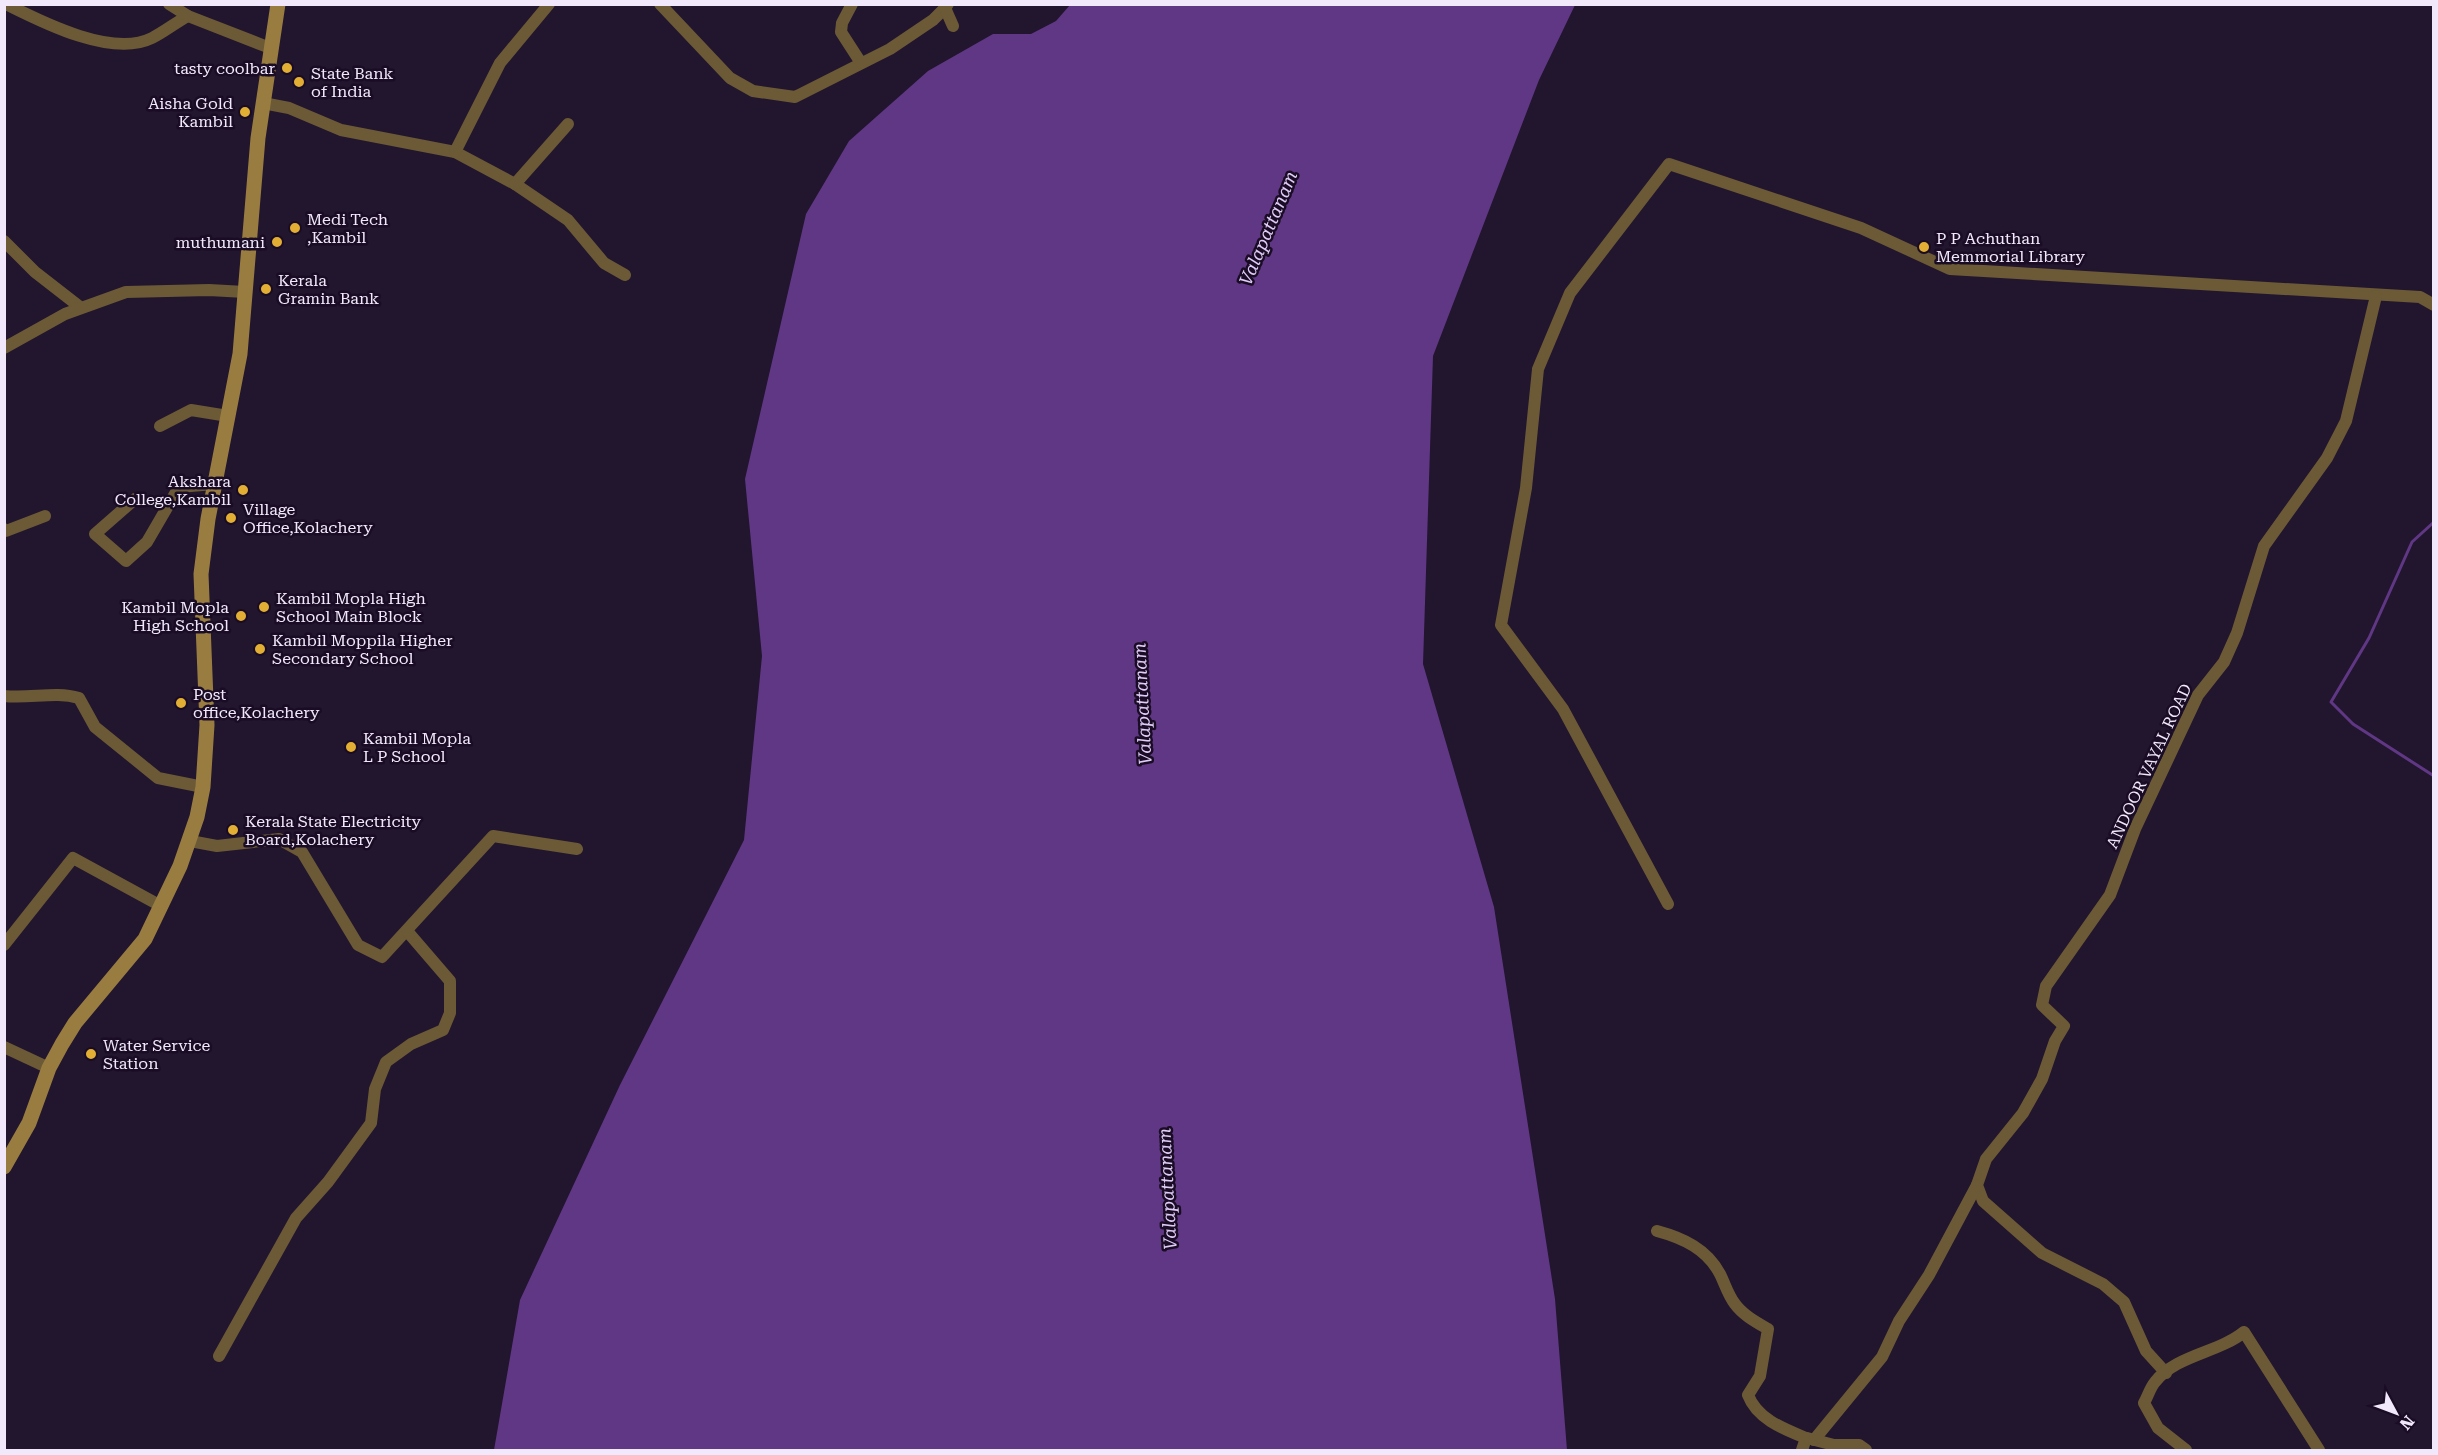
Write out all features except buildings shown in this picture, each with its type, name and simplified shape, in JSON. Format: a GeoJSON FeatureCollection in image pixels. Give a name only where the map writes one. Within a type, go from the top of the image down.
{"type":"FeatureCollection","features":[{"type":"Feature","properties":{"kind":"main road"},"geometry":{"type":"LineString","coordinates":[[4,1167],[29,1123],[49,1068],[75,1023],[145,939],[190,841],[203,787],[207,725],[201,574],[214,484],[240,354],[262,103],[264,46],[278,4]]}},
{"type":"Feature","properties":{"kind":"street"},"geometry":{"type":"LineString","coordinates":[[6,4],[78,36],[124,43],[151,39],[188,16]]}},
{"type":"Feature","properties":{"kind":"street"},"geometry":{"type":"LineString","coordinates":[[169,4],[188,16],[264,46]]}},
{"type":"Feature","properties":{"kind":"street"},"geometry":{"type":"LineString","coordinates":[[455,152],[500,63],[549,4]]}},
{"type":"Feature","properties":{"kind":"street"},"geometry":{"type":"LineString","coordinates":[[660,4],[730,78],[753,91],[795,97],[914,34],[946,6],[953,26]]}},
{"type":"Feature","properties":{"kind":"street"},"geometry":{"type":"LineString","coordinates":[[852,4],[842,23],[841,32],[861,63]]}},
{"type":"Feature","properties":{"kind":"street"},"geometry":{"type":"LineString","coordinates":[[262,103],[290,108],[341,130],[455,152],[515,184],[568,220],[604,263],[625,274]]}},
{"type":"Feature","properties":{"kind":"street"},"geometry":{"type":"LineString","coordinates":[[515,184],[568,123]]}},
{"type":"Feature","properties":{"kind":"street"},"geometry":{"type":"LineString","coordinates":[[1668,904],[1563,709],[1501,625],[1526,488],[1538,369],[1570,293],[1669,164],[1862,228],[1950,269],[2154,279],[2376,296],[2420,297],[2433,305]]}},
{"type":"Feature","properties":{"kind":"street"},"geometry":{"type":"LineString","coordinates":[[4,241],[35,273],[80,308]]}},
{"type":"Feature","properties":{"kind":"street"},"geometry":{"type":"LineString","coordinates":[[4,348],[80,308],[126,292],[209,290],[245,292]]}},
{"type":"Feature","properties":{"kind":"street","name":"ANDOOR VAYAL ROAD"},"geometry":{"type":"LineString","coordinates":[[1977,1185],[1986,1159],[2023,1113],[2038,1086],[2055,1041],[2064,1026],[2042,1005],[2046,986],[2110,894],[2135,829],[2198,694],[2224,662],[2237,633],[2264,546],[2327,458],[2346,421],[2376,296]]}},
{"type":"Feature","properties":{"kind":"street"},"geometry":{"type":"LineString","coordinates":[[160,426],[191,410],[228,416]]}},
{"type":"Feature","properties":{"kind":"street"},"geometry":{"type":"LineString","coordinates":[[135,499],[95,534],[126,561],[147,542],[179,487],[214,484]]}},
{"type":"Feature","properties":{"kind":"street"},"geometry":{"type":"LineString","coordinates":[[4,529],[6,531],[45,516]]}},
{"type":"Feature","properties":{"kind":"street"},"geometry":{"type":"LineString","coordinates":[[4,696],[25,698],[65,694],[79,698],[95,727],[158,778],[203,787]]}},
{"type":"Feature","properties":{"kind":"street"},"geometry":{"type":"LineString","coordinates":[[190,841],[217,846],[279,839],[302,852],[358,945],[382,957],[493,836],[577,849]]}},
{"type":"Feature","properties":{"kind":"street"},"geometry":{"type":"LineString","coordinates":[[4,945],[73,858],[161,906]]}},
{"type":"Feature","properties":{"kind":"street"},"geometry":{"type":"LineString","coordinates":[[219,1356],[296,1218],[328,1182],[371,1122],[375,1089],[386,1062],[411,1044],[443,1030],[450,1013],[450,981],[407,930]]}},
{"type":"Feature","properties":{"kind":"street"},"geometry":{"type":"LineString","coordinates":[[4,1047],[49,1068]]}},
{"type":"Feature","properties":{"kind":"street"},"geometry":{"type":"LineString","coordinates":[[1977,1185],[1983,1201],[2042,1253],[2103,1284],[2124,1302],[2146,1351],[2166,1373]]}},
{"type":"Feature","properties":{"kind":"street"},"geometry":{"type":"LineString","coordinates":[[1802,1450],[1882,1357],[1899,1321],[1929,1275],[1977,1185]]}},
{"type":"Feature","properties":{"kind":"street"},"geometry":{"type":"LineString","coordinates":[[1657,1231],[1685,1240],[1698,1248],[1719,1273],[1735,1304],[1747,1316],[1768,1329],[1760,1376],[1748,1395],[1752,1405],[1771,1421],[1810,1439],[1834,1445],[1859,1445],[1866,1450]]}},
{"type":"Feature","properties":{"kind":"street"},"geometry":{"type":"LineString","coordinates":[[2186,1450],[2158,1428],[2144,1403],[2155,1382],[2166,1373],[2176,1366],[2234,1340],[2244,1332],[2319,1450]]}},
{"type":"Feature","properties":{"kind":"water","name":"Valapattanam"},"geometry":{"type":"Polygon","coordinates":[[[1070,5],[1575,5],[1539,80],[1433,356],[1423,664],[1494,907],[1555,1299],[1567,1450],[494,1450],[520,1300],[620,1085],[744,840],[762,656],[745,479],[806,214],[849,141],[928,71],[993,34],[1031,34],[1056,21],[1070,5]]]}},
{"type":"Feature","properties":{"kind":"waterway"},"geometry":{"type":"LineString","coordinates":[[2434,522],[2412,542],[2369,638],[2331,702],[2353,724],[2434,776]]}},
{"type":"Feature","properties":{"kind":"place","name":"tasty coolbar"},"geometry":{"type":"Point","coordinates":[287,68]}},
{"type":"Feature","properties":{"kind":"place","name":"State Bank of India"},"geometry":{"type":"Point","coordinates":[299,82]}},
{"type":"Feature","properties":{"kind":"place","name":"Aisha Gold Kambil"},"geometry":{"type":"Point","coordinates":[245,112]}},
{"type":"Feature","properties":{"kind":"place","name":"Medi Tech ,Kambil"},"geometry":{"type":"Point","coordinates":[295,228]}},
{"type":"Feature","properties":{"kind":"place","name":"muthumani"},"geometry":{"type":"Point","coordinates":[277,242]}},
{"type":"Feature","properties":{"kind":"place","name":"P P Achuthan Memmorial Library"},"geometry":{"type":"Point","coordinates":[1924,247]}},
{"type":"Feature","properties":{"kind":"place","name":"Kerala Gramin Bank"},"geometry":{"type":"Point","coordinates":[266,289]}},
{"type":"Feature","properties":{"kind":"place","name":"Akshara College,Kambil"},"geometry":{"type":"Point","coordinates":[243,490]}},
{"type":"Feature","properties":{"kind":"place","name":"Village Office,Kolachery"},"geometry":{"type":"Point","coordinates":[231,518]}},
{"type":"Feature","properties":{"kind":"place","name":"Kambil Mopla High School Main Block"},"geometry":{"type":"Point","coordinates":[264,607]}},
{"type":"Feature","properties":{"kind":"place","name":"Kambil Mopla High School"},"geometry":{"type":"Point","coordinates":[241,616]}},
{"type":"Feature","properties":{"kind":"place","name":"Kambil Moppila Higher Secondary School"},"geometry":{"type":"Point","coordinates":[260,649]}},
{"type":"Feature","properties":{"kind":"place","name":"Post office,Kolachery"},"geometry":{"type":"Point","coordinates":[181,703]}},
{"type":"Feature","properties":{"kind":"place","name":"Kambil Mopla L P School"},"geometry":{"type":"Point","coordinates":[351,747]}},
{"type":"Feature","properties":{"kind":"place","name":"Kerala State Electricity Board,Kolachery"},"geometry":{"type":"Point","coordinates":[233,830]}},
{"type":"Feature","properties":{"kind":"place","name":"Water Service Station"},"geometry":{"type":"Point","coordinates":[91,1054]}}]}
